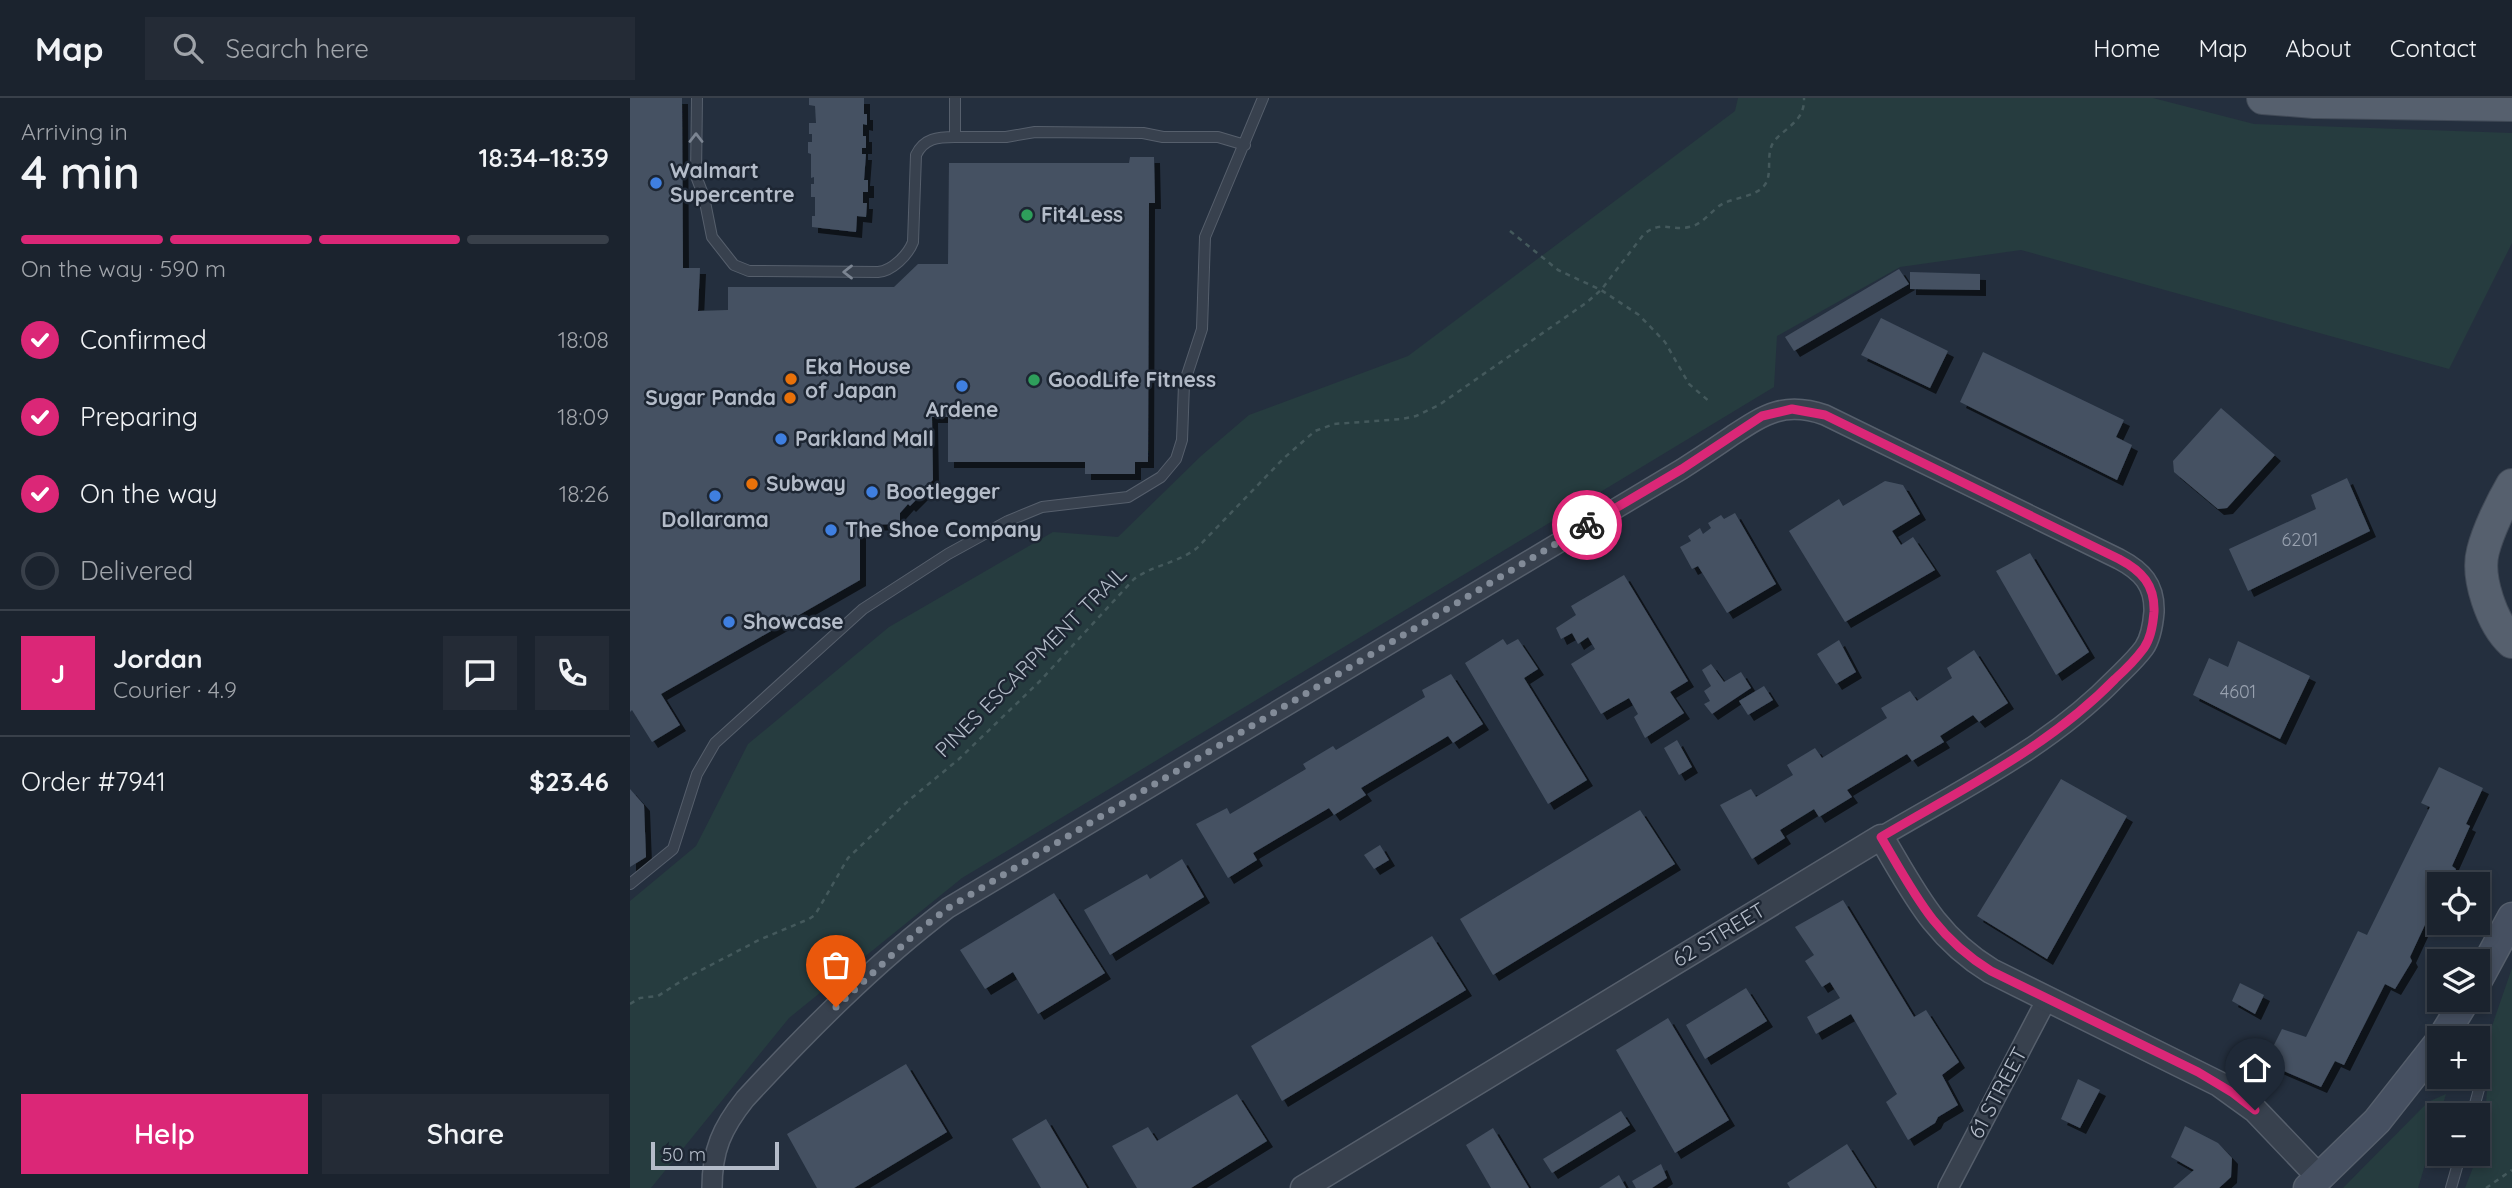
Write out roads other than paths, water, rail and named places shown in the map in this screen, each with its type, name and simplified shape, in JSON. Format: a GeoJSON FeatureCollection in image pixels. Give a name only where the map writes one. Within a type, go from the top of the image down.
{"type":"FeatureCollection","features":[{"type":"Feature","properties":{"kind":"main road"},"geometry":{"type":"LineString","coordinates":[[2263,98],[2314,102],[2512,105]]}},
{"type":"Feature","properties":{"kind":"main road"},"geometry":{"type":"LineString","coordinates":[[2512,485],[2482,552],[2483,575],[2491,610],[2497,624],[2512,642]]}},
{"type":"Feature","properties":{"kind":"main road"},"geometry":{"type":"LineString","coordinates":[[2490,958],[2512,917]]}},
{"type":"Feature","properties":{"kind":"main road"},"geometry":{"type":"LineString","coordinates":[[2314,1182],[2376,1121],[2427,1059]]}},
{"type":"Feature","properties":{"kind":"street","name":"62 STREET"},"geometry":{"type":"LineString","coordinates":[[712,1182],[713,1159],[726,1122],[744,1099],[870,974],[948,908],[1682,469],[1762,416],[1792,409],[1825,415],[2133,567],[2151,585],[2153,622],[2144,647],[2083,710],[2043,741],[1303,1188]]}},
{"type":"Feature","properties":{"kind":"street"},"geometry":{"type":"LineString","coordinates":[[1881,837],[1928,916],[1945,936],[1973,960],[2226,1088],[2255,1110],[2314,1182]]}},
{"type":"Feature","properties":{"kind":"street","name":"61 STREET"},"geometry":{"type":"LineString","coordinates":[[1948,1188],[2047,999]]}},
{"type":"Feature","properties":{"kind":"lane"},"geometry":{"type":"LineString","coordinates":[[697,98],[696,176],[704,197],[712,237],[741,270],[884,271],[909,251],[914,236],[916,155],[920,148],[932,139],[1006,137],[1035,132],[1143,133],[1218,137],[1245,145]]}},
{"type":"Feature","properties":{"kind":"lane"},"geometry":{"type":"LineString","coordinates":[[955,98],[955,137]]}},
{"type":"Feature","properties":{"kind":"lane"},"geometry":{"type":"LineString","coordinates":[[630,884],[673,849],[696,774],[715,743],[863,609],[948,554],[1008,521],[1042,507],[1128,497],[1161,477],[1175,459],[1182,440],[1184,384],[1202,329],[1205,236],[1263,98]]}},
{"type":"Feature","properties":{"kind":"lane"},"geometry":{"type":"LineString","coordinates":[[2451,1188],[2457,1166]]}},
{"type":"Feature","properties":{"kind":"place","name":"Walmart Supercentre"},"geometry":{"type":"Point","coordinates":[656,183]}},
{"type":"Feature","properties":{"kind":"place","name":"Fit4Less"},"geometry":{"type":"Point","coordinates":[1027,215]}},
{"type":"Feature","properties":{"kind":"place","name":"Eka House of Japan"},"geometry":{"type":"Point","coordinates":[791,379]}},
{"type":"Feature","properties":{"kind":"place","name":"GoodLife Fitness"},"geometry":{"type":"Point","coordinates":[1034,380]}},
{"type":"Feature","properties":{"kind":"place","name":"Ardene"},"geometry":{"type":"Point","coordinates":[962,386]}},
{"type":"Feature","properties":{"kind":"place","name":"Sugar Panda"},"geometry":{"type":"Point","coordinates":[790,398]}},
{"type":"Feature","properties":{"kind":"place","name":"Parkland Mall"},"geometry":{"type":"Point","coordinates":[781,439]}},
{"type":"Feature","properties":{"kind":"place","name":"Subway"},"geometry":{"type":"Point","coordinates":[752,484]}},
{"type":"Feature","properties":{"kind":"place","name":"Bootlegger"},"geometry":{"type":"Point","coordinates":[872,492]}},
{"type":"Feature","properties":{"kind":"place","name":"Dollarama"},"geometry":{"type":"Point","coordinates":[715,496]}},
{"type":"Feature","properties":{"kind":"place","name":"The Shoe Company"},"geometry":{"type":"Point","coordinates":[831,530]}},
{"type":"Feature","properties":{"kind":"place","name":"Showcase"},"geometry":{"type":"Point","coordinates":[729,622]}}]}
